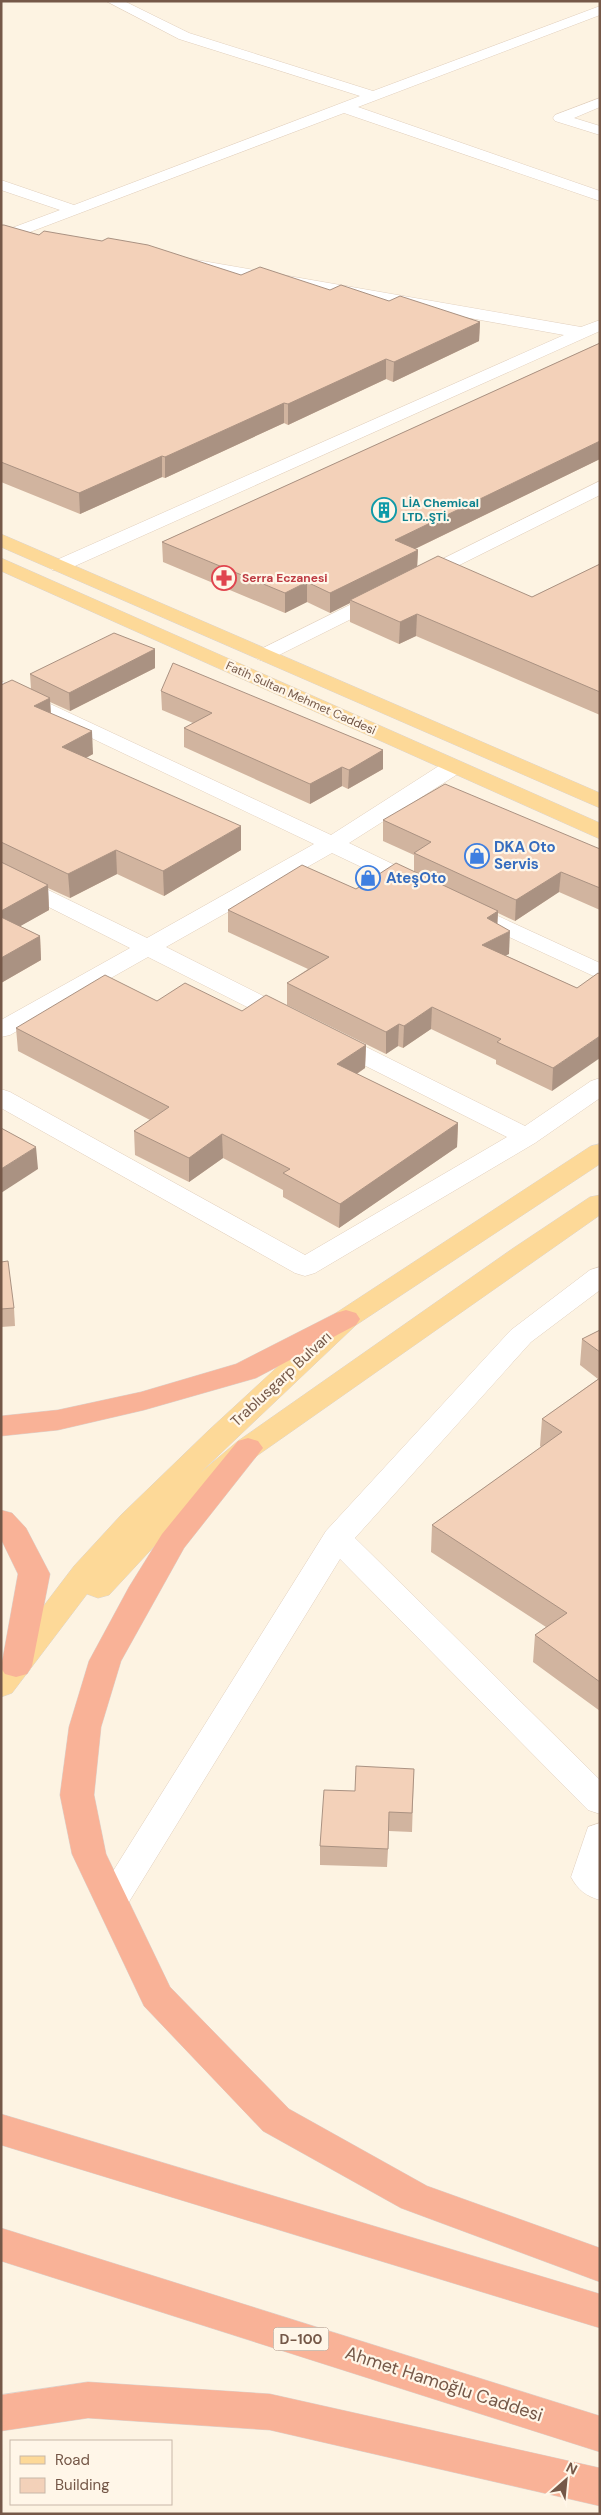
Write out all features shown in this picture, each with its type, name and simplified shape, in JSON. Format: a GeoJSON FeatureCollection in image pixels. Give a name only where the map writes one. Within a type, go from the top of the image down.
{"type":"FeatureCollection","features":[{"type":"Feature","properties":{"kind":"highway"},"geometry":{"type":"LineString","coordinates":[[1,1426],[58,1420],[144,1401],[246,1371],[346,1319]]}},
{"type":"Feature","properties":{"kind":"highway"},"geometry":{"type":"LineString","coordinates":[[248,1448],[173,1541],[145,1587],[105,1661],[85,1727],[76,1795],[89,1854],[157,1996],[276,2120],[414,2197],[600,2265]]}},
{"type":"Feature","properties":{"kind":"highway"},"geometry":{"type":"LineString","coordinates":[[1,1520],[14,1535],[34,1574],[9,1676]]}},
{"type":"Feature","properties":{"kind":"highway"},"geometry":{"type":"LineString","coordinates":[[1,2129],[600,2310]]}},
{"type":"Feature","properties":{"kind":"highway","name":"Ahmet Hamoğlu Caddesi"},"geometry":{"type":"LineString","coordinates":[[1,2244],[600,2434]]}},
{"type":"Feature","properties":{"kind":"highway"},"geometry":{"type":"LineString","coordinates":[[1,2413],[88,2400],[270,2412],[600,2487]]}},
{"type":"Feature","properties":{"kind":"main road","name":"Fatih Sultan Mehmet Caddesi"},"geometry":{"type":"LineString","coordinates":[[1,540],[600,801]]}},
{"type":"Feature","properties":{"kind":"main road","name":"Fatih Sultan Mehmet Caddesi"},"geometry":{"type":"LineString","coordinates":[[1,564],[600,832]]}},
{"type":"Feature","properties":{"kind":"main road"},"geometry":{"type":"LineString","coordinates":[[34,578],[59,566]]}},
{"type":"Feature","properties":{"kind":"main road"},"geometry":{"type":"LineString","coordinates":[[453,767],[481,749]]}},
{"type":"Feature","properties":{"kind":"main road","name":"Trablusgarp Bulvarı"},"geometry":{"type":"LineString","coordinates":[[9,1676],[85,1574],[132,1522],[219,1437],[346,1319],[600,1152]]}},
{"type":"Feature","properties":{"kind":"main road","name":"Trablusgarp Bulvarı"},"geometry":{"type":"LineString","coordinates":[[9,1676],[83,1603],[150,1532],[248,1448],[522,1255],[600,1203]]}},
{"type":"Feature","properties":{"kind":"street"},"geometry":{"type":"LineString","coordinates":[[113,1],[184,36],[373,96]]}},
{"type":"Feature","properties":{"kind":"street"},"geometry":{"type":"LineString","coordinates":[[5,231],[37,231],[72,209],[600,10]]}},
{"type":"Feature","properties":{"kind":"street"},"geometry":{"type":"LineString","coordinates":[[600,102],[560,118],[600,132]]}},
{"type":"Feature","properties":{"kind":"street"},"geometry":{"type":"LineString","coordinates":[[342,108],[600,196]]}},
{"type":"Feature","properties":{"kind":"street"},"geometry":{"type":"LineString","coordinates":[[1,185],[72,209]]}},
{"type":"Feature","properties":{"kind":"street"},"geometry":{"type":"LineString","coordinates":[[170,260],[594,328]]}},
{"type":"Feature","properties":{"kind":"street"},"geometry":{"type":"LineString","coordinates":[[59,566],[594,328]]}},
{"type":"Feature","properties":{"kind":"street"},"geometry":{"type":"LineString","coordinates":[[264,654],[600,487]]}},
{"type":"Feature","properties":{"kind":"street"},"geometry":{"type":"LineString","coordinates":[[1,687],[600,972]]}},
{"type":"Feature","properties":{"kind":"street"},"geometry":{"type":"LineString","coordinates":[[1,1030],[332,844],[453,767]]}},
{"type":"Feature","properties":{"kind":"street"},"geometry":{"type":"LineString","coordinates":[[1,874],[526,1137]]}},
{"type":"Feature","properties":{"kind":"street"},"geometry":{"type":"LineString","coordinates":[[1,1097],[305,1267],[526,1137],[600,1086]]}},
{"type":"Feature","properties":{"kind":"street"},"geometry":{"type":"LineString","coordinates":[[112,1901],[337,1538],[521,1336],[600,1276]]}},
{"type":"Feature","properties":{"kind":"street"},"geometry":{"type":"LineString","coordinates":[[337,1538],[600,1801]]}},
{"type":"Feature","properties":{"kind":"street"},"geometry":{"type":"LineString","coordinates":[[600,1836],[588,1877],[600,1887]]}},
{"type":"Feature","properties":{"kind":"building"},"geometry":{"type":"Polygon","coordinates":[[[1,225],[39,235],[44,231],[102,241],[108,238],[148,245],[241,275],[260,267],[330,290],[341,285],[389,301],[400,296],[480,322],[394,362],[386,359],[288,404],[284,403],[165,457],[162,456],[79,493],[1,462],[1,225]]]}},
{"type":"Feature","properties":{"kind":"building","name":"LİA Chemical LTD..ŞTİ."},"geometry":{"type":"Polygon","coordinates":[[[600,343],[600,441],[395,540],[418,550],[330,593],[307,582],[285,593],[162,542],[600,343]]]}},
{"type":"Feature","properties":{"kind":"building"},"geometry":{"type":"Polygon","coordinates":[[[438,556],[532,597],[600,564],[600,692],[417,614],[400,622],[350,600],[438,556]]]}},
{"type":"Feature","properties":{"kind":"building"},"geometry":{"type":"Polygon","coordinates":[[[114,633],[155,649],[69,693],[30,674],[114,633]]]}},
{"type":"Feature","properties":{"kind":"building"},"geometry":{"type":"Polygon","coordinates":[[[173,663],[383,750],[349,770],[342,767],[310,784],[184,728],[212,713],[161,691],[173,663]]]}},
{"type":"Feature","properties":{"kind":"building"},"geometry":{"type":"Polygon","coordinates":[[[12,680],[50,698],[34,706],[92,731],[62,747],[241,826],[163,871],[116,850],[68,874],[1,842],[1,685],[12,680]]]}},
{"type":"Feature","properties":{"kind":"building"},"geometry":{"type":"Polygon","coordinates":[[[445,784],[600,849],[600,888],[561,872],[516,900],[414,853],[431,842],[383,820],[445,784]]]}},
{"type":"Feature","properties":{"kind":"building"},"geometry":{"type":"Polygon","coordinates":[[[1,862],[48,885],[1,911],[1,862]]]}},
{"type":"Feature","properties":{"kind":"building"},"geometry":{"type":"Polygon","coordinates":[[[396,863],[498,911],[487,918],[510,931],[482,945],[577,988],[598,973],[600,974],[600,1036],[553,1068],[497,1042],[501,1039],[432,1007],[404,1026],[399,1024],[386,1032],[287,983],[329,957],[228,910],[302,865],[356,889],[396,863]]]}},
{"type":"Feature","properties":{"kind":"building"},"geometry":{"type":"Polygon","coordinates":[[[1,917],[40,936],[1,958],[1,917]]]}},
{"type":"Feature","properties":{"kind":"building"},"geometry":{"type":"Polygon","coordinates":[[[105,975],[157,1001],[185,983],[242,1011],[266,995],[366,1045],[337,1064],[458,1123],[340,1204],[283,1173],[290,1169],[222,1134],[189,1158],[134,1131],[169,1107],[16,1028],[105,975]]]}},
{"type":"Feature","properties":{"kind":"building"},"geometry":{"type":"Polygon","coordinates":[[[1,1128],[36,1147],[1,1169],[1,1128]]]}},
{"type":"Feature","properties":{"kind":"building"},"geometry":{"type":"Polygon","coordinates":[[[8,1261],[14,1308],[1,1309],[1,1262],[8,1261]]]}},
{"type":"Feature","properties":{"kind":"building"},"geometry":{"type":"Polygon","coordinates":[[[600,1330],[600,1352],[582,1339],[600,1330]]]}},
{"type":"Feature","properties":{"kind":"building"},"geometry":{"type":"Polygon","coordinates":[[[600,1378],[600,1682],[535,1635],[567,1613],[432,1525],[562,1432],[542,1419],[600,1378]]]}},
{"type":"Feature","properties":{"kind":"building"},"geometry":{"type":"Polygon","coordinates":[[[356,1766],[414,1769],[412,1813],[389,1812],[388,1849],[320,1846],[324,1790],[355,1791],[356,1766]]]}},
{"type":"Feature","properties":{"kind":"place","name":"LİA Chemical LTD..ŞTİ."},"geometry":{"type":"Point","coordinates":[384,510]}},
{"type":"Feature","properties":{"kind":"place","name":"Serra Eczanesi"},"geometry":{"type":"Point","coordinates":[224,578]}},
{"type":"Feature","properties":{"kind":"place","name":"DKA Oto Servis"},"geometry":{"type":"Point","coordinates":[477,856]}},
{"type":"Feature","properties":{"kind":"place","name":"AteşOto"},"geometry":{"type":"Point","coordinates":[368,878]}}]}
